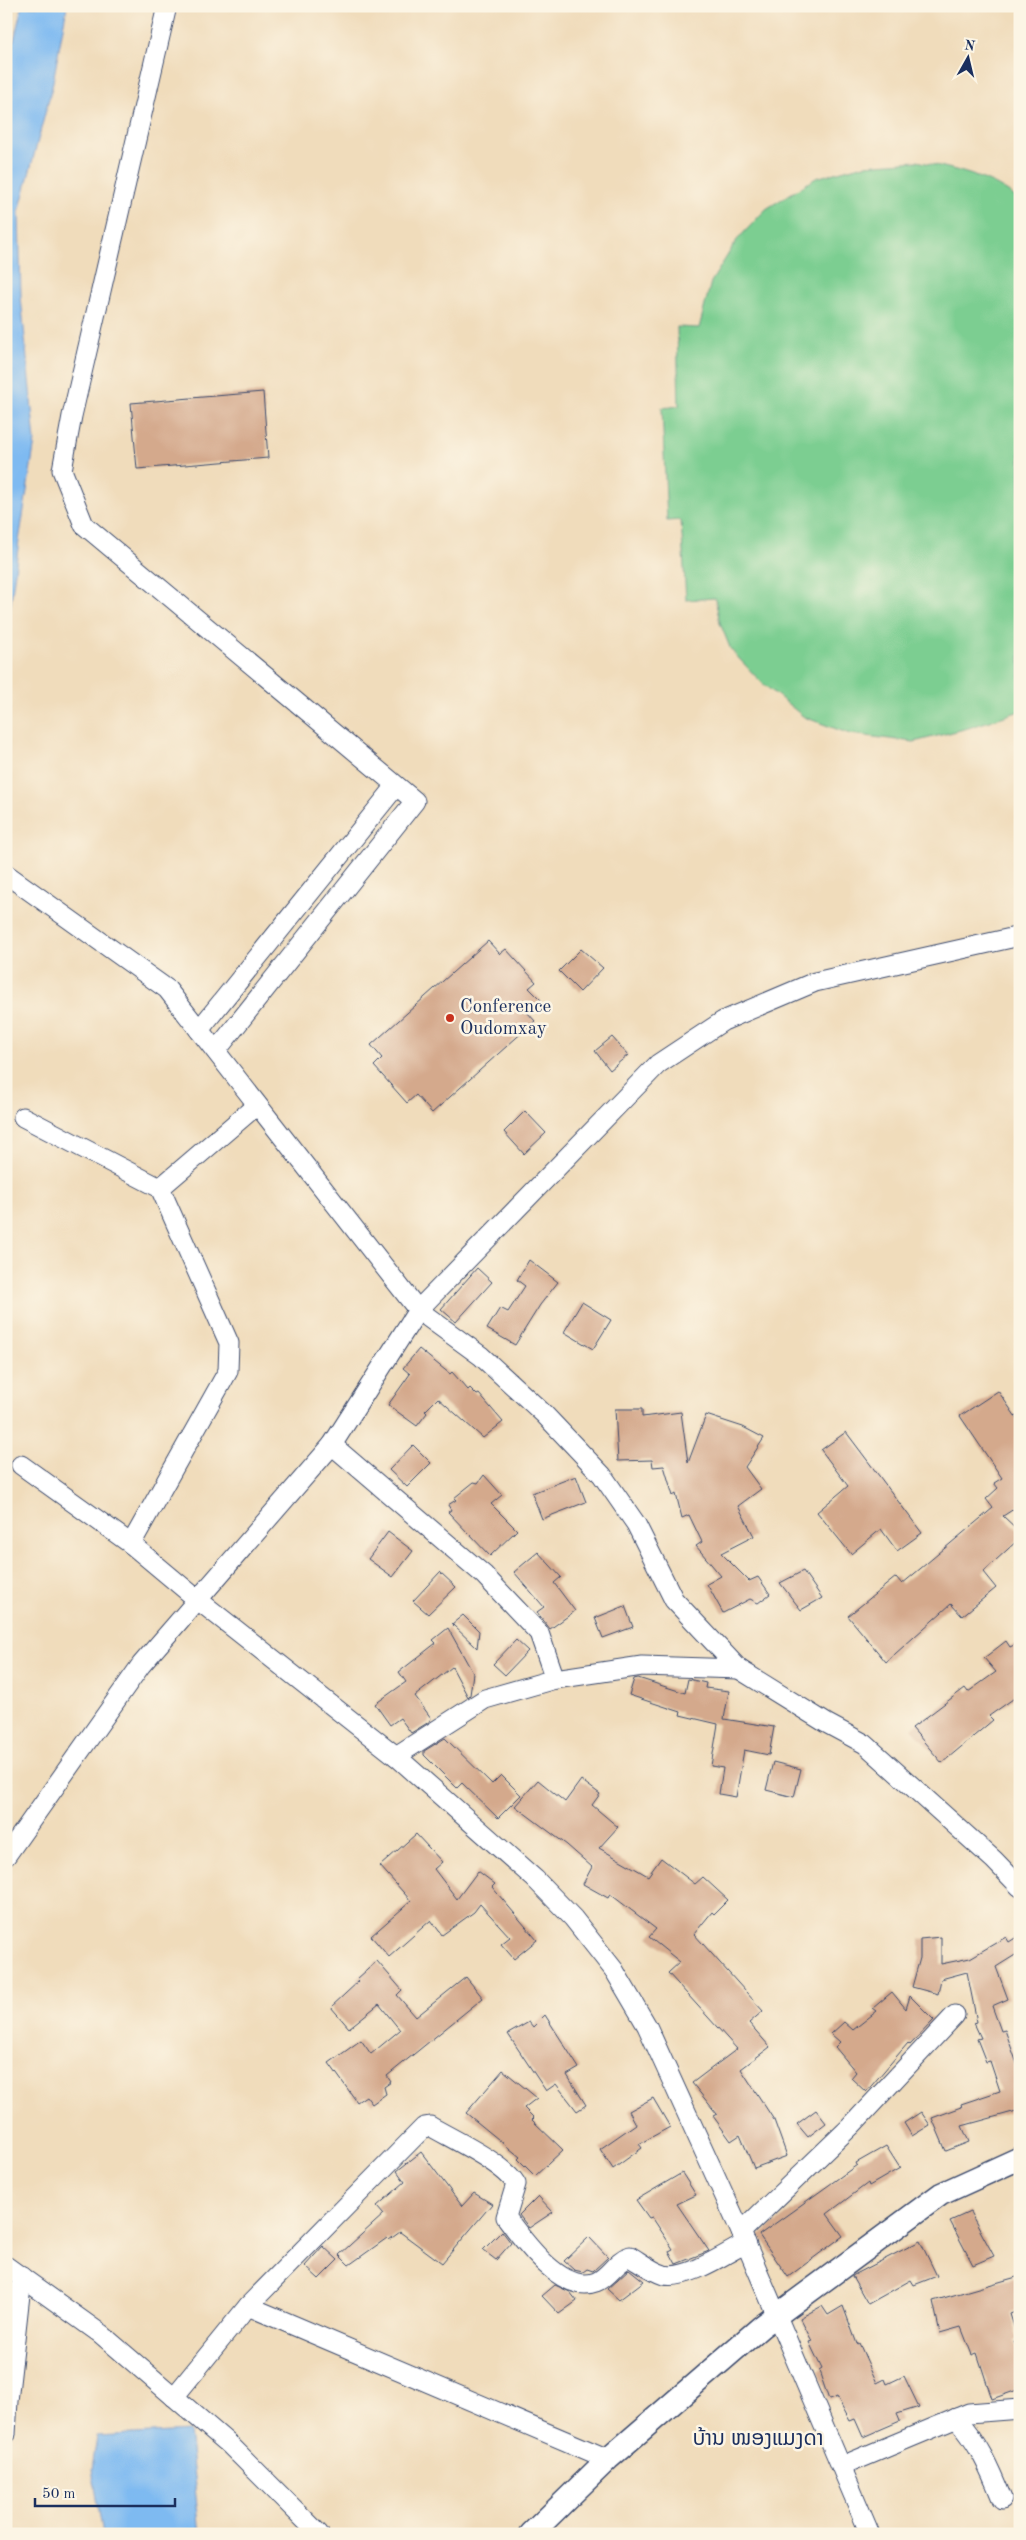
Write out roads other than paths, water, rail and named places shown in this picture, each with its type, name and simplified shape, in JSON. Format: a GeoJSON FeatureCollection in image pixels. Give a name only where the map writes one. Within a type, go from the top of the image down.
{"type":"FeatureCollection","features":[{"type":"Feature","properties":{"kind":"street"},"geometry":{"type":"LineString","coordinates":[[167,6],[72,416],[62,470],[84,525],[415,801],[216,1051]]}},
{"type":"Feature","properties":{"kind":"street"},"geometry":{"type":"LineString","coordinates":[[199,1030],[396,786]]}},
{"type":"Feature","properties":{"kind":"street"},"geometry":{"type":"LineString","coordinates":[[6,874],[166,989],[418,1310],[481,1356],[544,1414],[602,1475],[636,1524],[674,1600],[739,1668],[826,1723],[865,1744],[994,1860],[1020,1887]]}},
{"type":"Feature","properties":{"kind":"street"},"geometry":{"type":"LineString","coordinates":[[10,1845],[141,1665],[332,1445],[418,1310],[658,1064],[722,1021],[815,982],[1020,936]]}},
{"type":"Feature","properties":{"kind":"street"},"geometry":{"type":"LineString","coordinates":[[160,1188],[257,1105]]}},
{"type":"Feature","properties":{"kind":"street"},"geometry":{"type":"LineString","coordinates":[[23,1117],[160,1188],[229,1343],[228,1371],[131,1544]]}},
{"type":"Feature","properties":{"kind":"street"},"geometry":{"type":"LineString","coordinates":[[332,1445],[484,1575],[539,1633],[555,1679]]}},
{"type":"Feature","properties":{"kind":"street"},"geometry":{"type":"LineString","coordinates":[[20,1465],[131,1544],[198,1600],[396,1756],[535,1879],[573,1918],[614,1970],[647,2026],[778,2314],[870,2534]]}},
{"type":"Feature","properties":{"kind":"street"},"geometry":{"type":"LineString","coordinates":[[396,1756],[485,1699],[555,1679],[642,1666],[739,1668]]}},
{"type":"Feature","properties":{"kind":"street"},"geometry":{"type":"LineString","coordinates":[[174,2397],[248,2306],[424,2127],[430,2126],[500,2167],[512,2178],[516,2184],[506,2217],[553,2272],[570,2280],[586,2284],[598,2282],[624,2258],[630,2256],[662,2274],[674,2276],[685,2274],[744,2237],[852,2126],[955,2015]]}},
{"type":"Feature","properties":{"kind":"street"},"geometry":{"type":"LineString","coordinates":[[531,2534],[608,2459],[778,2314],[941,2194],[1020,2158]]}},
{"type":"Feature","properties":{"kind":"street"},"geometry":{"type":"LineString","coordinates":[[6,2266],[101,2334],[230,2445],[319,2534]]}},
{"type":"Feature","properties":{"kind":"street"},"geometry":{"type":"LineString","coordinates":[[6,2434],[22,2277]]}},
{"type":"Feature","properties":{"kind":"street"},"geometry":{"type":"LineString","coordinates":[[248,2306],[608,2459]]}},
{"type":"Feature","properties":{"kind":"street"},"geometry":{"type":"LineString","coordinates":[[842,2466],[956,2418],[990,2410],[1020,2409]]}},
{"type":"Feature","properties":{"kind":"street"},"geometry":{"type":"LineString","coordinates":[[956,2418],[971,2435],[985,2458],[1002,2498]]}},
{"type":"Feature","properties":{"kind":"water"},"geometry":{"type":"Polygon","coordinates":[[[22,6],[67,6],[52,87],[19,212],[21,297],[35,441],[6,639],[6,74],[22,6]]]}},
{"type":"Feature","properties":{"kind":"water"},"geometry":{"type":"Polygon","coordinates":[[[189,2431],[200,2534],[103,2534],[92,2469],[97,2436],[189,2431]]]}},
{"type":"Feature","properties":{"kind":"place","name":"Conference Oudomxay"},"geometry":{"type":"Point","coordinates":[450,1018]}},
{"type":"Feature","properties":{"kind":"district","name":"ບ້ານ ໜອງແມງດາ"},"geometry":{"type":"Point","coordinates":[758,2439]}}]}
